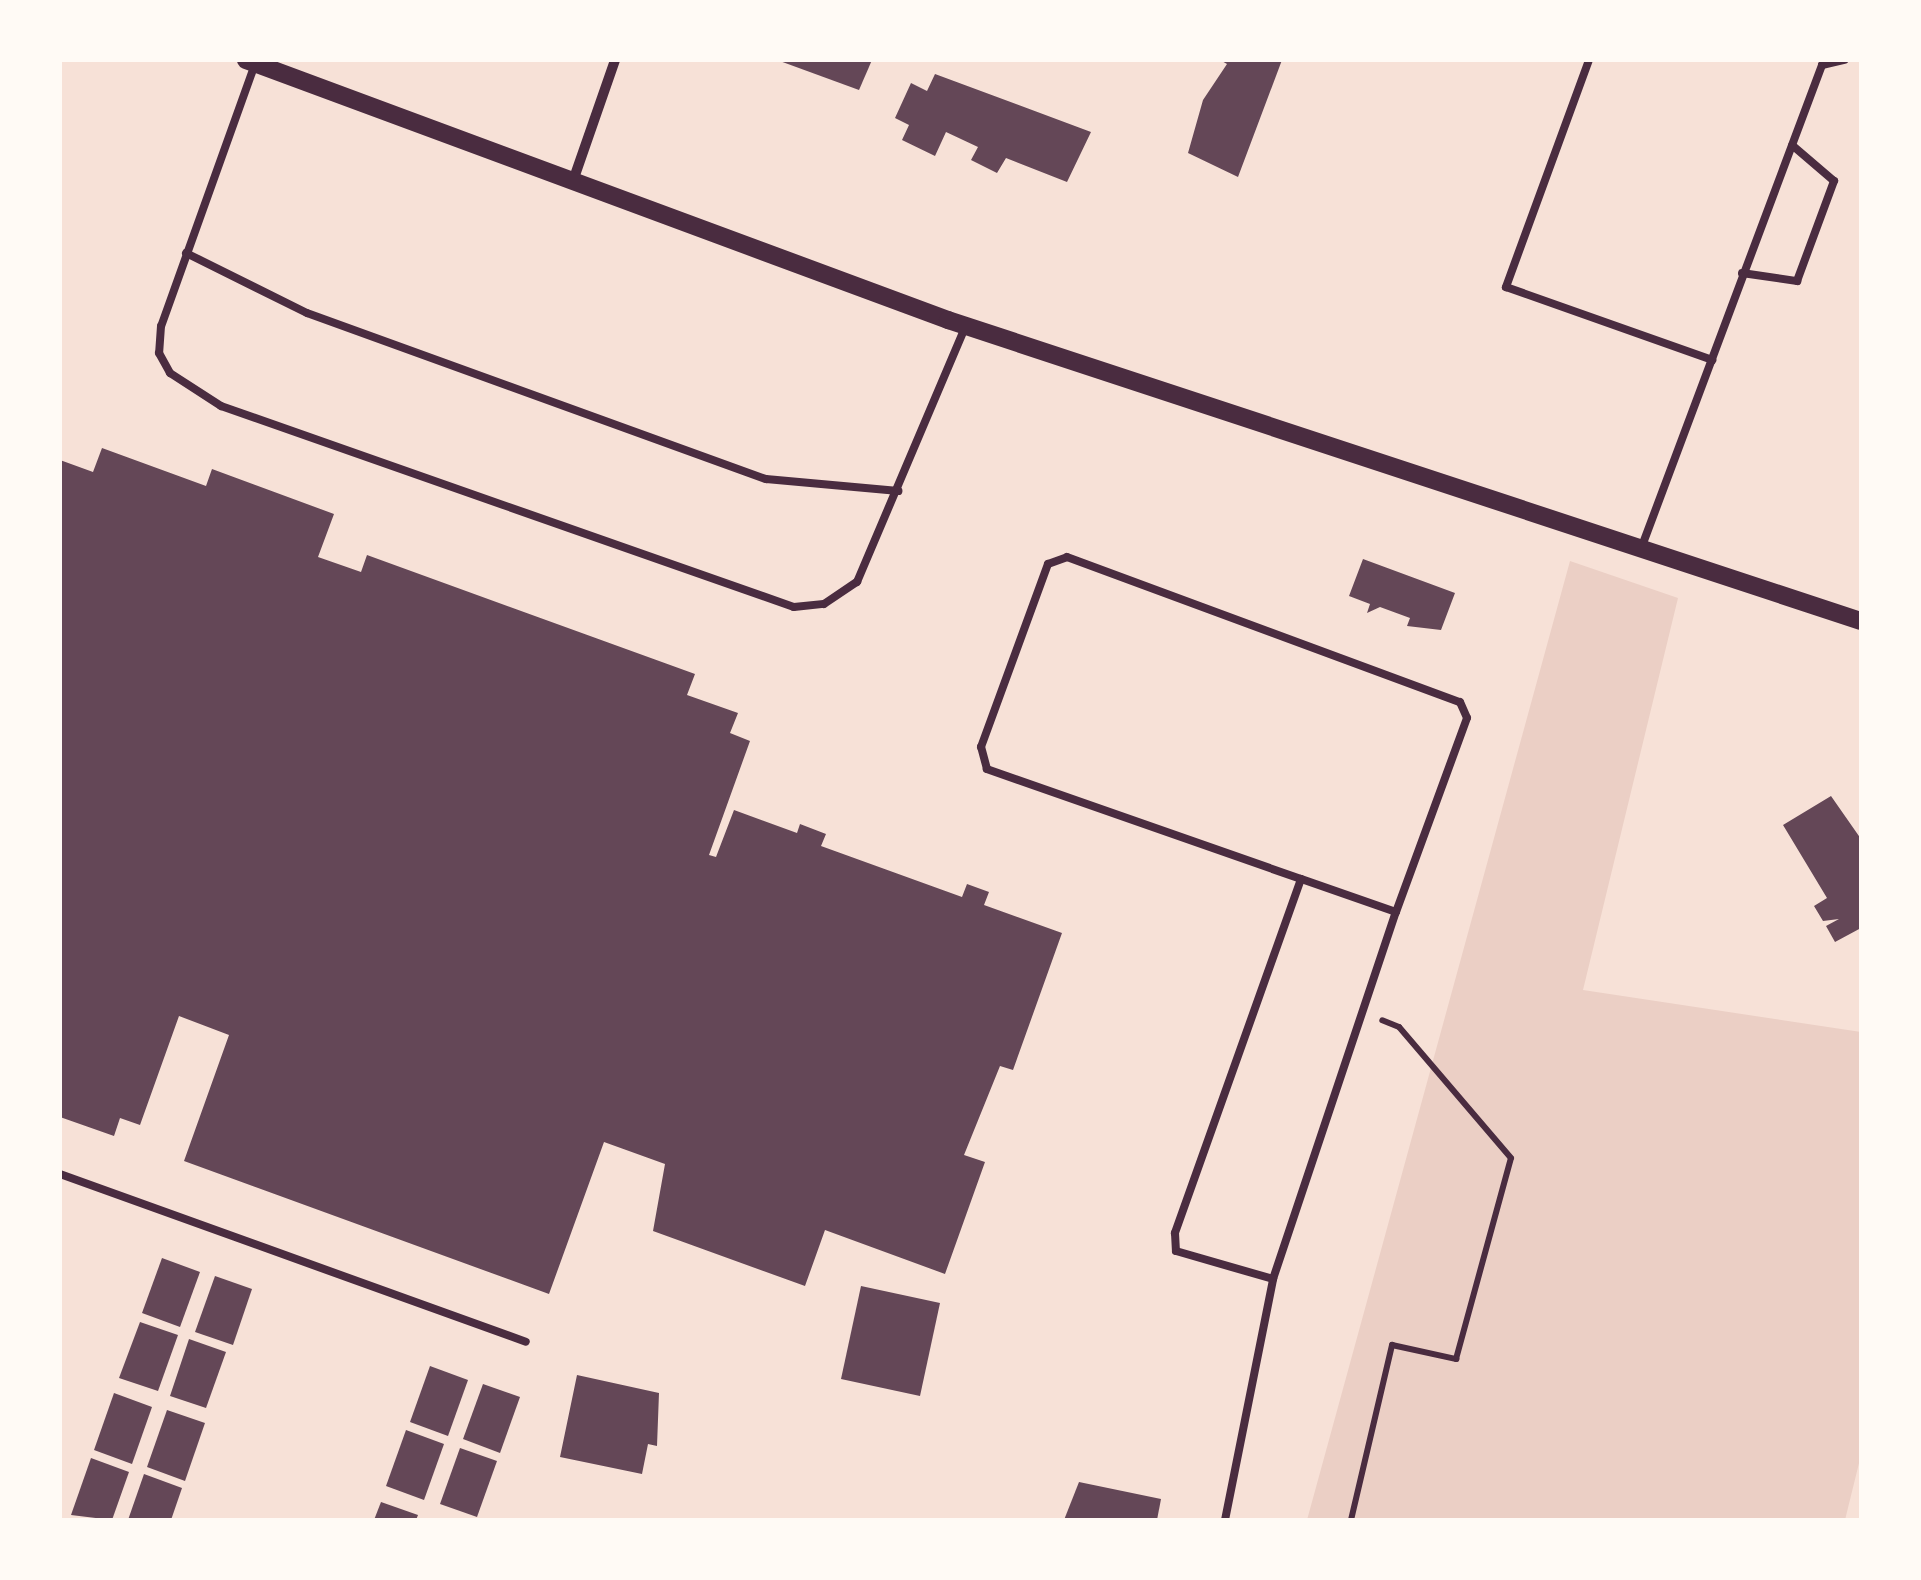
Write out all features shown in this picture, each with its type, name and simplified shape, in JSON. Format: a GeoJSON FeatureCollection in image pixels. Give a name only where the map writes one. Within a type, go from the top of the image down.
{"type":"FeatureCollection","features":[{"type":"Feature","properties":{"kind":"street"},"geometry":{"type":"LineString","coordinates":[[574,178],[615,60]]}},
{"type":"Feature","properties":{"kind":"street"},"geometry":{"type":"LineString","coordinates":[[250,62],[966,325],[1861,621]]}},
{"type":"Feature","properties":{"kind":"lane"},"geometry":{"type":"LineString","coordinates":[[1589,60],[1506,286],[1712,360]]}},
{"type":"Feature","properties":{"kind":"lane"},"geometry":{"type":"LineString","coordinates":[[1810,60],[1822,65],[1844,60]]}},
{"type":"Feature","properties":{"kind":"lane"},"geometry":{"type":"LineString","coordinates":[[250,62],[186,253],[159,353],[194,393],[794,607],[824,604],[857,582],[966,325]]}},
{"type":"Feature","properties":{"kind":"lane"},"geometry":{"type":"LineString","coordinates":[[1641,548],[1822,65]]}},
{"type":"Feature","properties":{"kind":"lane"},"geometry":{"type":"LineString","coordinates":[[1742,273],[1797,280],[1834,181],[1792,146]]}},
{"type":"Feature","properties":{"kind":"lane"},"geometry":{"type":"LineString","coordinates":[[186,253],[307,313],[766,479],[898,491]]}},
{"type":"Feature","properties":{"kind":"lane"},"geometry":{"type":"LineString","coordinates":[[1225,1520],[1272,1279],[1396,912],[1467,718],[1460,702],[1067,557],[1048,564],[981,747],[987,769],[1396,912]]}},
{"type":"Feature","properties":{"kind":"lane"},"geometry":{"type":"LineString","coordinates":[[1272,1279],[1176,1250],[1174,1232],[1301,879]]}},
{"type":"Feature","properties":{"kind":"lane"},"geometry":{"type":"LineString","coordinates":[[60,1174],[526,1342]]}},
{"type":"Feature","properties":{"kind":"path"},"geometry":{"type":"LineString","coordinates":[[1351,1520],[1392,1344],[1456,1358],[1511,1158],[1398,1027],[1362,1013]]}},
{"type":"Feature","properties":{"kind":"shaded area"},"geometry":{"type":"Polygon","coordinates":[[[1570,561],[1678,598],[1583,990],[1861,1032],[1861,1455],[1845,1520],[1307,1520],[1570,561]]]}},
{"type":"Feature","properties":{"kind":"building"},"geometry":{"type":"Polygon","coordinates":[[[777,60],[872,60],[859,90],[777,60]]]}},
{"type":"Feature","properties":{"kind":"building"},"geometry":{"type":"Polygon","coordinates":[[[1220,60],[1282,60],[1238,177],[1188,153],[1203,100],[1227,64],[1220,60]]]}},
{"type":"Feature","properties":{"kind":"building"},"geometry":{"type":"Polygon","coordinates":[[[935,74],[1091,132],[1067,182],[1006,158],[997,173],[971,160],[978,147],[946,132],[935,156],[902,140],[909,125],[895,118],[911,83],[927,91],[935,74]]]}},
{"type":"Feature","properties":{"kind":"building"},"geometry":{"type":"Polygon","coordinates":[[[102,448],[206,486],[212,469],[334,514],[318,557],[361,572],[367,555],[695,674],[687,695],[738,713],[730,733],[750,741],[709,855],[716,857],[734,810],[797,833],[800,824],[826,834],[821,846],[962,897],[967,884],[989,892],[984,905],[1062,933],[1013,1070],[1000,1066],[964,1155],[985,1162],[945,1274],[825,1230],[805,1286],[653,1231],[665,1164],[604,1142],[549,1294],[184,1161],[229,1035],[179,1016],[140,1125],[120,1118],[114,1136],[60,1117],[60,460],[93,472],[102,448]]]}},
{"type":"Feature","properties":{"kind":"building"},"geometry":{"type":"Polygon","coordinates":[[[1363,559],[1455,593],[1441,630],[1407,626],[1410,618],[1380,607],[1367,613],[1370,604],[1349,596],[1363,559]]]}},
{"type":"Feature","properties":{"kind":"building"},"geometry":{"type":"Polygon","coordinates":[[[1831,796],[1861,839],[1861,928],[1835,942],[1826,926],[1839,919],[1823,921],[1814,906],[1827,898],[1783,825],[1831,796]]]}},
{"type":"Feature","properties":{"kind":"building"},"geometry":{"type":"Polygon","coordinates":[[[162,1258],[200,1272],[180,1327],[142,1313],[162,1258]]]}},
{"type":"Feature","properties":{"kind":"building"},"geometry":{"type":"Polygon","coordinates":[[[215,1276],[252,1289],[233,1345],[195,1332],[215,1276]]]}},
{"type":"Feature","properties":{"kind":"building"},"geometry":{"type":"Polygon","coordinates":[[[861,1286],[940,1303],[920,1396],[841,1379],[861,1286]]]}},
{"type":"Feature","properties":{"kind":"building"},"geometry":{"type":"Polygon","coordinates":[[[140,1322],[178,1335],[158,1391],[119,1378],[140,1322]]]}},
{"type":"Feature","properties":{"kind":"building"},"geometry":{"type":"Polygon","coordinates":[[[189,1339],[226,1352],[206,1408],[170,1396],[189,1339]]]}},
{"type":"Feature","properties":{"kind":"building"},"geometry":{"type":"Polygon","coordinates":[[[430,1366],[468,1380],[448,1436],[410,1422],[430,1366]]]}},
{"type":"Feature","properties":{"kind":"building"},"geometry":{"type":"Polygon","coordinates":[[[577,1375],[659,1393],[657,1446],[648,1444],[642,1474],[560,1457],[577,1375]]]}},
{"type":"Feature","properties":{"kind":"building"},"geometry":{"type":"Polygon","coordinates":[[[483,1384],[520,1397],[500,1453],[463,1439],[483,1384]]]}},
{"type":"Feature","properties":{"kind":"building"},"geometry":{"type":"Polygon","coordinates":[[[114,1393],[152,1407],[132,1464],[94,1450],[114,1393]]]}},
{"type":"Feature","properties":{"kind":"building"},"geometry":{"type":"Polygon","coordinates":[[[167,1410],[205,1423],[185,1481],[147,1467],[167,1410]]]}},
{"type":"Feature","properties":{"kind":"building"},"geometry":{"type":"Polygon","coordinates":[[[406,1430],[444,1444],[424,1500],[386,1486],[406,1430]]]}},
{"type":"Feature","properties":{"kind":"building"},"geometry":{"type":"Polygon","coordinates":[[[460,1448],[497,1461],[477,1517],[440,1504],[460,1448]]]}},
{"type":"Feature","properties":{"kind":"building"},"geometry":{"type":"Polygon","coordinates":[[[91,1458],[129,1472],[112,1520],[71,1515],[91,1458]]]}},
{"type":"Feature","properties":{"kind":"building"},"geometry":{"type":"Polygon","coordinates":[[[144,1474],[182,1488],[171,1520],[128,1520],[144,1474]]]}},
{"type":"Feature","properties":{"kind":"building"},"geometry":{"type":"Polygon","coordinates":[[[1079,1482],[1161,1499],[1157,1520],[1064,1520],[1079,1482]]]}},
{"type":"Feature","properties":{"kind":"building"},"geometry":{"type":"Polygon","coordinates":[[[381,1502],[418,1515],[416,1520],[374,1520],[381,1502]]]}}]}
